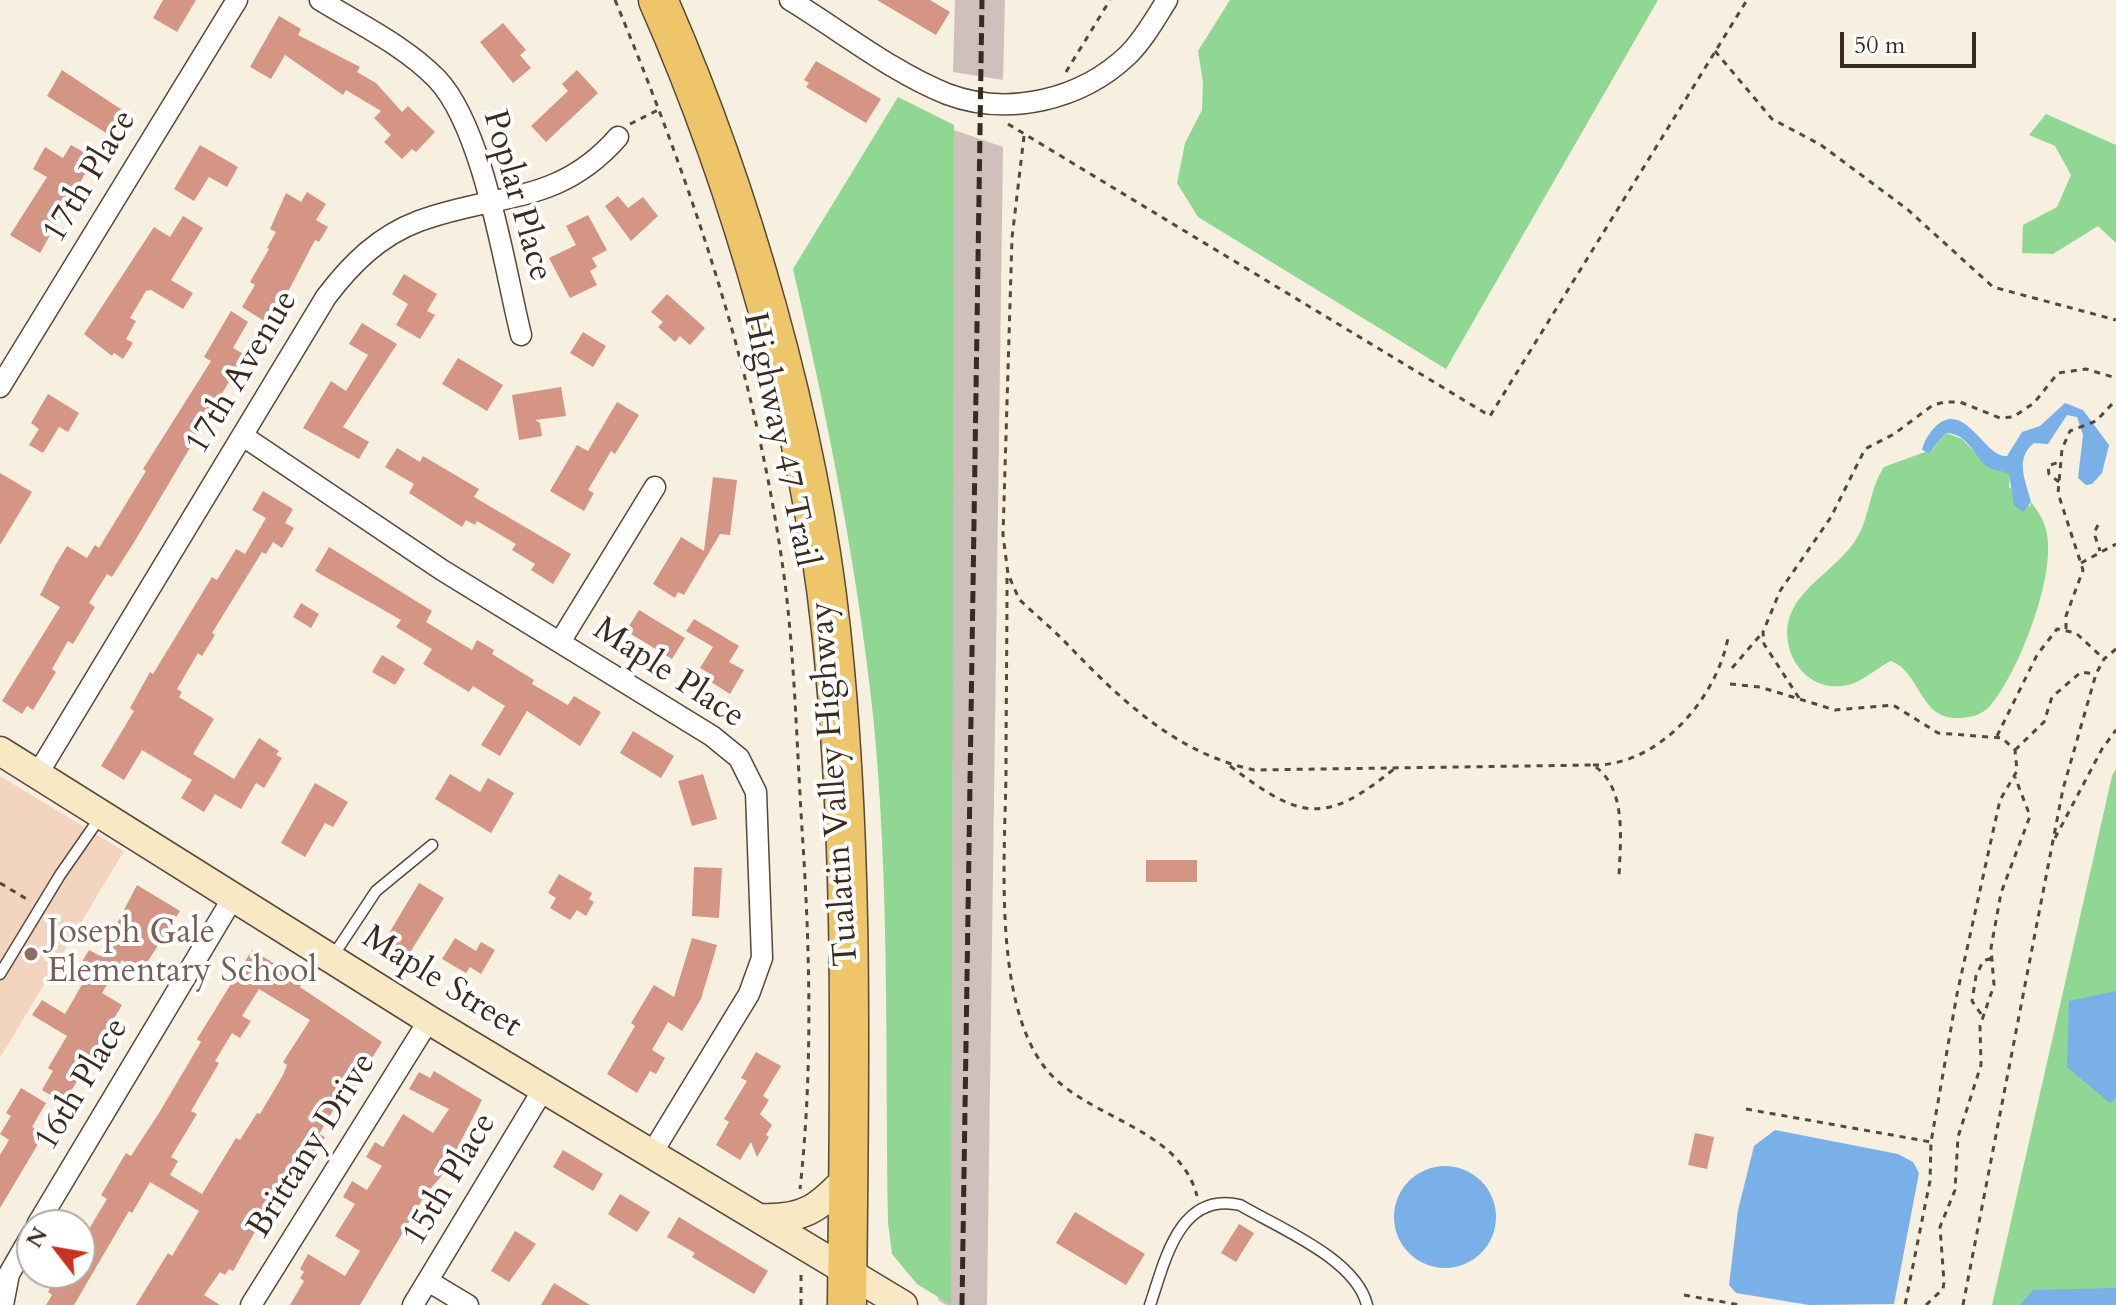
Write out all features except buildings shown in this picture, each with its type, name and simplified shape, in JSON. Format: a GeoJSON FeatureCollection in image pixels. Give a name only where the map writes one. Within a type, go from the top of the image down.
{"type":"FeatureCollection","features":[{"type":"Feature","properties":{"kind":"highway","name":"Tualatin Valley Highway"},"geometry":{"type":"LineString","coordinates":[[665,3],[711,135],[775,345],[806,485],[830,626],[847,865],[847,1288]]}},
{"type":"Feature","properties":{"kind":"street","name":"17th Place"},"geometry":{"type":"LineString","coordinates":[[0,387],[237,0]]}},
{"type":"Feature","properties":{"kind":"street","name":"Poplar Place"},"geometry":{"type":"LineString","coordinates":[[320,0],[390,43],[437,80],[459,109],[474,144],[521,335]]}},
{"type":"Feature","properties":{"kind":"street"},"geometry":{"type":"LineString","coordinates":[[790,0],[925,84],[962,99],[997,105],[1033,103],[1087,84],[1128,55],[1167,0]]}},
{"type":"Feature","properties":{"kind":"street","name":"17th Avenue"},"geometry":{"type":"LineString","coordinates":[[37,775],[326,297],[352,263],[382,240],[419,221],[549,189],[598,158],[618,137]]}},
{"type":"Feature","properties":{"kind":"street","name":"Maple Place"},"geometry":{"type":"LineString","coordinates":[[243,436],[442,570],[727,747],[746,768],[756,792],[763,938],[758,976],[652,1153]]}},
{"type":"Feature","properties":{"kind":"street"},"geometry":{"type":"LineString","coordinates":[[560,642],[655,487]]}},
{"type":"Feature","properties":{"kind":"street","name":"Maple Street"},"geometry":{"type":"LineString","coordinates":[[0,751],[429,1020],[759,1218],[847,1288],[903,1305]]}},
{"type":"Feature","properties":{"kind":"street","name":"16th Place"},"geometry":{"type":"LineString","coordinates":[[47,1209],[234,896]]}},
{"type":"Feature","properties":{"kind":"street","name":"Brittany Drive"},"geometry":{"type":"LineString","coordinates":[[251,1305],[429,1020]]}},
{"type":"Feature","properties":{"kind":"street","name":"15th Place"},"geometry":{"type":"LineString","coordinates":[[413,1305],[544,1088]]}},
{"type":"Feature","properties":{"kind":"street"},"geometry":{"type":"LineString","coordinates":[[759,1218],[799,1216],[820,1205],[847,1178]]}},
{"type":"Feature","properties":{"kind":"street"},"geometry":{"type":"LineString","coordinates":[[3,1305],[9,1274],[16,1262]]}},
{"type":"Feature","properties":{"kind":"street"},"geometry":{"type":"LineString","coordinates":[[428,1281],[468,1305]]}},
{"type":"Feature","properties":{"kind":"lane"},"geometry":{"type":"LineString","coordinates":[[0,974],[60,875],[102,815]]}},
{"type":"Feature","properties":{"kind":"lane"},"geometry":{"type":"LineString","coordinates":[[332,958],[376,891],[432,845]]}},
{"type":"Feature","properties":{"kind":"lane"},"geometry":{"type":"LineString","coordinates":[[1150,1305],[1168,1252],[1189,1216],[1200,1207],[1213,1203],[1240,1205],[1345,1267],[1364,1291],[1367,1305]]}},
{"type":"Feature","properties":{"kind":"path","name":"Highway 47 Trail"},"geometry":{"type":"LineString","coordinates":[[615,0],[721,283],[761,447],[785,590],[809,912],[801,1187],[797,1197]]}},
{"type":"Feature","properties":{"kind":"path"},"geometry":{"type":"LineString","coordinates":[[1062,78],[1110,0]]}},
{"type":"Feature","properties":{"kind":"path"},"geometry":{"type":"LineString","coordinates":[[997,105],[1003,118],[1024,136],[1490,416],[1747,0]]}},
{"type":"Feature","properties":{"kind":"path"},"geometry":{"type":"LineString","coordinates":[[1715,51],[1772,119],[1821,145],[1907,209],[1993,287],[2116,320]]}},
{"type":"Feature","properties":{"kind":"path"},"geometry":{"type":"LineString","coordinates":[[618,137],[631,123],[658,110]]}},
{"type":"Feature","properties":{"kind":"path"},"geometry":{"type":"LineString","coordinates":[[1024,136],[1011,254],[1003,535],[1008,574],[1005,916],[1013,983],[1032,1050],[1065,1087],[1179,1160],[1194,1186],[1200,1207]]}},
{"type":"Feature","properties":{"kind":"path"},"geometry":{"type":"LineString","coordinates":[[1732,668],[1763,632],[1780,591],[1831,517],[1865,449],[1894,434],[1933,405],[1960,402],[2000,418],[2013,417],[2034,403],[2058,373],[2086,369],[2116,378]]}},
{"type":"Feature","properties":{"kind":"path"},"geometry":{"type":"LineString","coordinates":[[2066,629],[2066,616],[2083,579],[2081,563],[2066,528],[2058,493],[2066,437],[2079,427],[2096,421],[2116,400]]}},
{"type":"Feature","properties":{"kind":"path"},"geometry":{"type":"LineString","coordinates":[[2059,482],[2049,474],[2048,466],[2062,461]]}},
{"type":"Feature","properties":{"kind":"path"},"geometry":{"type":"LineString","coordinates":[[2098,525],[2094,533],[2100,551]]}},
{"type":"Feature","properties":{"kind":"path"},"geometry":{"type":"LineString","coordinates":[[2081,563],[2116,544]]}},
{"type":"Feature","properties":{"kind":"path"},"geometry":{"type":"LineString","coordinates":[[1008,574],[1019,599],[1102,683],[1143,717],[1194,750],[1227,764],[1289,803],[1315,810],[1352,801],[1394,769]]}},
{"type":"Feature","properties":{"kind":"path"},"geometry":{"type":"LineString","coordinates":[[1997,736],[2048,637],[2057,629],[2076,633],[2104,659]]}},
{"type":"Feature","properties":{"kind":"path"},"geometry":{"type":"LineString","coordinates":[[1763,632],[1768,652],[1799,699]]}},
{"type":"Feature","properties":{"kind":"path"},"geometry":{"type":"LineString","coordinates":[[1227,764],[1254,770],[1613,765],[1642,753],[1685,720],[1711,690],[1723,664],[1728,638]]}},
{"type":"Feature","properties":{"kind":"path"},"geometry":{"type":"LineString","coordinates":[[1963,1305],[2063,789],[2096,674],[2104,659],[2116,649]]}},
{"type":"Feature","properties":{"kind":"path"},"geometry":{"type":"LineString","coordinates":[[1926,1305],[1943,1289],[1940,1227],[1955,1190],[1958,1137],[1965,1107],[1981,1065],[1982,1015],[1994,985],[1992,958],[2001,893],[2030,816],[2015,777],[2015,750],[2044,722],[2052,697],[2081,672],[2096,674]]}},
{"type":"Feature","properties":{"kind":"path"},"geometry":{"type":"LineString","coordinates":[[1730,684],[1760,687],[1835,710],[1893,705],[1938,733],[1964,738],[1997,736],[2015,750]]}},
{"type":"Feature","properties":{"kind":"path"},"geometry":{"type":"LineString","coordinates":[[2053,842],[2102,749],[2116,730]]}},
{"type":"Feature","properties":{"kind":"path"},"geometry":{"type":"LineString","coordinates":[[1593,765],[1610,780],[1614,791],[1620,824],[1619,878]]}},
{"type":"Feature","properties":{"kind":"path"},"geometry":{"type":"LineString","coordinates":[[1905,1305],[1930,1181],[1931,1142],[1957,994],[1994,825],[2003,792],[2015,777]]}},
{"type":"Feature","properties":{"kind":"path"},"geometry":{"type":"LineString","coordinates":[[0,883],[30,901]]}},
{"type":"Feature","properties":{"kind":"path"},"geometry":{"type":"LineString","coordinates":[[1982,1015],[1972,1001],[1976,976],[1983,961],[1992,958]]}},
{"type":"Feature","properties":{"kind":"path"},"geometry":{"type":"LineString","coordinates":[[1746,1109],[1931,1142]]}},
{"type":"Feature","properties":{"kind":"path"},"geometry":{"type":"LineString","coordinates":[[801,1305],[802,1276]]}},
{"type":"Feature","properties":{"kind":"path"},"geometry":{"type":"LineString","coordinates":[[1684,1295],[1740,1305]]}},
{"type":"Feature","properties":{"kind":"shaded area"},"geometry":{"type":"Polygon","coordinates":[[[955,0],[1005,0],[1003,80],[953,72],[955,0]]]}},
{"type":"Feature","properties":{"kind":"shaded area"},"geometry":{"type":"Polygon","coordinates":[[[954,130],[1003,147],[987,1305],[946,1305],[938,1300],[954,130]]]}},
{"type":"Feature","properties":{"kind":"shaded area","name":"Joseph Gale Elementary School"},"geometry":{"type":"Polygon","coordinates":[[[0,776],[124,851],[0,1058],[0,776]]]}},
{"type":"Feature","properties":{"kind":"green space"},"geometry":{"type":"Polygon","coordinates":[[[1230,0],[1658,0],[1446,369],[1198,217],[1177,183],[1185,143],[1202,110],[1203,82],[1198,51],[1230,0]]]}},
{"type":"Feature","properties":{"kind":"green space"},"geometry":{"type":"Polygon","coordinates":[[[898,97],[954,125],[951,1305],[917,1284],[892,1254],[888,1223],[882,842],[873,715],[859,603],[840,491],[793,269],[898,97]]]}},
{"type":"Feature","properties":{"kind":"green space"},"geometry":{"type":"Polygon","coordinates":[[[2046,114],[2116,145],[2116,243],[2098,226],[2053,254],[2022,253],[2023,225],[2057,207],[2071,175],[2055,146],[2029,135],[2046,114]]]}},
{"type":"Feature","properties":{"kind":"green space"},"geometry":{"type":"Polygon","coordinates":[[[1946,433],[1962,439],[1980,458],[2010,474],[2009,487],[2030,507],[2031,502],[2035,507],[2044,522],[2048,540],[2047,564],[2038,607],[2011,673],[1990,706],[1974,716],[1961,718],[1944,716],[1935,711],[1901,667],[1891,661],[1849,685],[1827,686],[1815,681],[1795,662],[1787,636],[1788,622],[1799,599],[1855,541],[1884,467],[1933,449],[1946,433]]]}},
{"type":"Feature","properties":{"kind":"green space"},"geometry":{"type":"Polygon","coordinates":[[[2116,769],[2116,1305],[1992,1305],[2112,776],[2116,769]]]}},
{"type":"Feature","properties":{"kind":"water"},"geometry":{"type":"Polygon","coordinates":[[[2065,403],[2083,410],[2109,445],[2102,473],[2092,484],[2086,485],[2078,478],[2083,435],[2077,417],[2067,415],[2048,444],[2034,443],[2024,456],[2023,471],[2031,502],[2023,512],[2014,505],[2009,474],[1985,465],[1959,436],[1946,433],[1929,453],[1922,450],[1934,428],[1945,420],[1955,419],[1974,431],[1999,454],[2007,456],[2022,432],[2040,426],[2065,403]]]}},
{"type":"Feature","properties":{"kind":"water"},"geometry":{"type":"Polygon","coordinates":[[[2116,991],[2116,1098],[2110,1103],[2067,1067],[2069,1001],[2116,991]]]}},
{"type":"Feature","properties":{"kind":"water"},"geometry":{"type":"Polygon","coordinates":[[[1775,1130],[1898,1154],[1913,1162],[1919,1173],[1894,1304],[1809,1305],[1736,1293],[1729,1285],[1738,1210],[1754,1146],[1775,1130]]]}},
{"type":"Feature","properties":{"kind":"water"},"geometry":{"type":"Polygon","coordinates":[[[1445,1166],[1464,1170],[1481,1181],[1492,1198],[1496,1217],[1492,1236],[1481,1253],[1464,1264],[1445,1268],[1426,1264],[1409,1253],[1398,1236],[1394,1217],[1398,1198],[1409,1181],[1426,1170],[1445,1166]]]}},
{"type":"Feature","properties":{"kind":"water"},"geometry":{"type":"Polygon","coordinates":[[[2116,1288],[2116,1305],[2020,1305],[2033,1290],[2116,1288]]]}},
{"type":"Feature","properties":{"kind":"railway"},"geometry":{"type":"LineString","coordinates":[[962,1305],[982,0]]}},
{"type":"Feature","properties":{"kind":"place","name":"Joseph Gale Elementary School"},"geometry":{"type":"Point","coordinates":[31,954]}}]}
